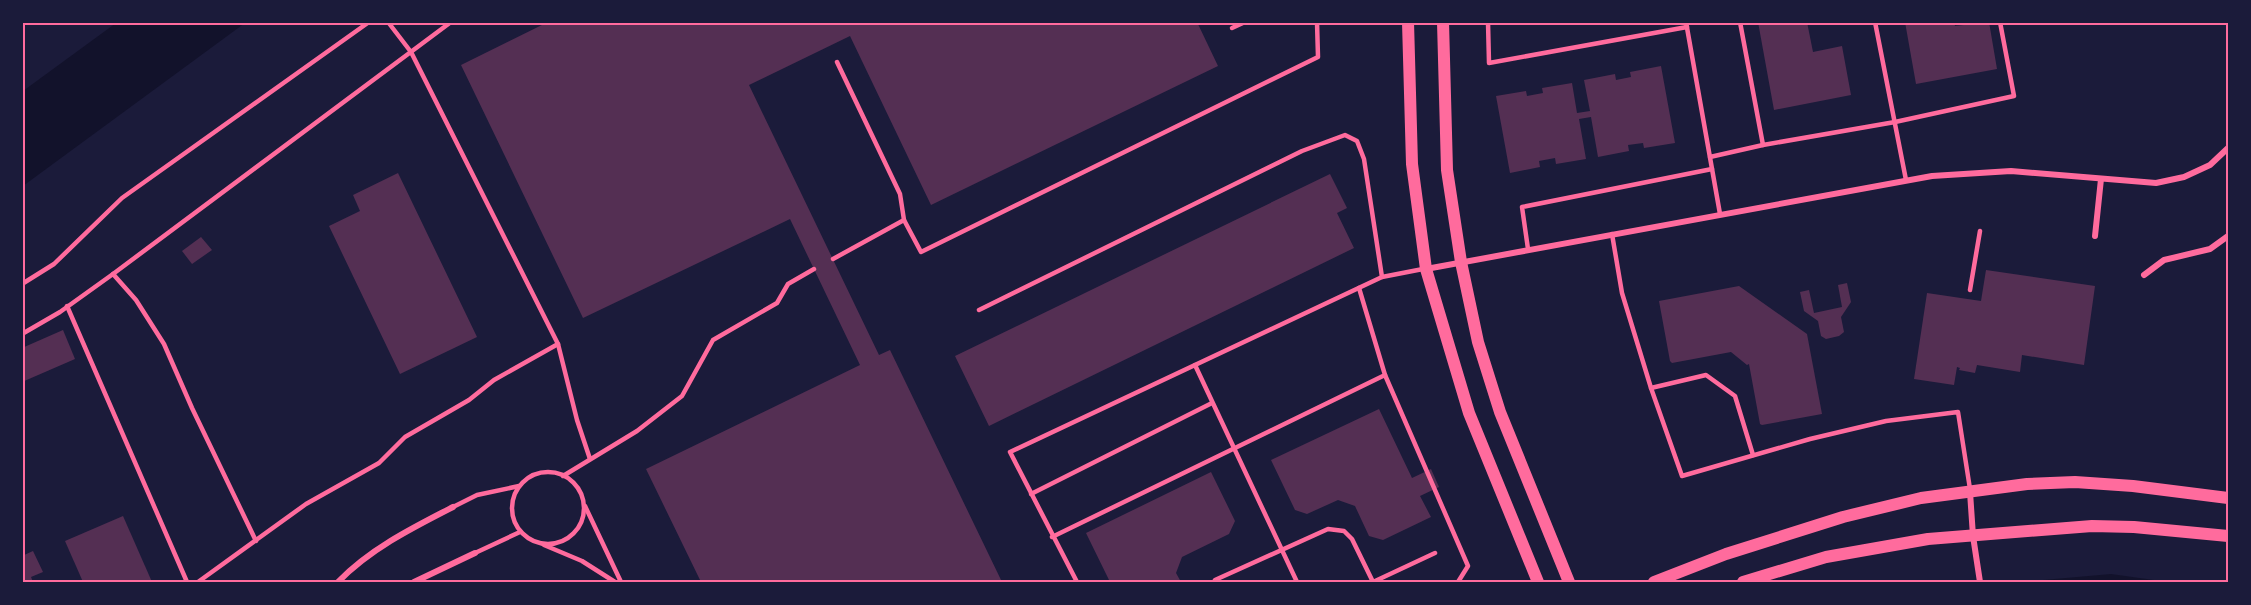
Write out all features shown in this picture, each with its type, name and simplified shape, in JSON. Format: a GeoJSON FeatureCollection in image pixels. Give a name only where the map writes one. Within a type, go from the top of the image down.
{"type":"FeatureCollection","features":[{"type":"Feature","properties":{"kind":"main road"},"geometry":{"type":"LineString","coordinates":[[1408,22],[1412,164],[1426,269],[1469,413],[1538,582]]}},
{"type":"Feature","properties":{"kind":"main road"},"geometry":{"type":"LineString","coordinates":[[1443,22],[1448,170],[1461,261],[1478,342],[1500,412],[1569,582]]}},
{"type":"Feature","properties":{"kind":"main road"},"geometry":{"type":"LineString","coordinates":[[1654,582],[1726,554],[1843,517],[1921,498],[2028,484],[2076,482],[2133,486],[2229,498]]}},
{"type":"Feature","properties":{"kind":"main road"},"geometry":{"type":"LineString","coordinates":[[1743,582],[1826,557],[1928,539],[2092,526],[2166,529],[2229,536]]}},
{"type":"Feature","properties":{"kind":"street"},"geometry":{"type":"LineString","coordinates":[[1426,269],[1932,176],[2011,171],[2156,183],[2184,177],[2210,165],[2229,148]]}},
{"type":"Feature","properties":{"kind":"street"},"geometry":{"type":"LineString","coordinates":[[2095,236],[2101,179]]}},
{"type":"Feature","properties":{"kind":"street"},"geometry":{"type":"LineString","coordinates":[[2144,275],[2164,260],[2210,249],[2229,236]]}},
{"type":"Feature","properties":{"kind":"street"},"geometry":{"type":"LineString","coordinates":[[1970,492],[1973,536],[1980,582]]}},
{"type":"Feature","properties":{"kind":"street"},"geometry":{"type":"LineString","coordinates":[[338,582],[350,570],[404,532],[453,507]]}},
{"type":"Feature","properties":{"kind":"street"},"geometry":{"type":"LineString","coordinates":[[414,582],[475,554]]}},
{"type":"Feature","properties":{"kind":"lane"},"geometry":{"type":"LineString","coordinates":[[22,284],[54,264],[122,198],[369,22]]}},
{"type":"Feature","properties":{"kind":"lane"},"geometry":{"type":"LineString","coordinates":[[388,22],[411,52],[558,344],[577,420],[590,459]]}},
{"type":"Feature","properties":{"kind":"lane"},"geometry":{"type":"LineString","coordinates":[[22,334],[113,274],[451,22]]}},
{"type":"Feature","properties":{"kind":"lane"},"geometry":{"type":"LineString","coordinates":[[1232,28],[1245,22]]}},
{"type":"Feature","properties":{"kind":"lane"},"geometry":{"type":"LineString","coordinates":[[837,62],[900,194],[904,220],[921,252],[1318,57],[1317,22]]}},
{"type":"Feature","properties":{"kind":"lane"},"geometry":{"type":"LineString","coordinates":[[1488,22],[1489,63],[1687,25],[1720,214]]}},
{"type":"Feature","properties":{"kind":"lane"},"geometry":{"type":"LineString","coordinates":[[1740,22],[1763,145]]}},
{"type":"Feature","properties":{"kind":"lane"},"geometry":{"type":"LineString","coordinates":[[1875,22],[1906,180]]}},
{"type":"Feature","properties":{"kind":"lane"},"geometry":{"type":"LineString","coordinates":[[1710,157],[1763,145],[1895,122],[2014,96],[2000,22]]}},
{"type":"Feature","properties":{"kind":"lane"},"geometry":{"type":"LineString","coordinates":[[979,310],[1302,151],[1345,135],[1357,141],[1364,159],[1382,277]]}},
{"type":"Feature","properties":{"kind":"lane"},"geometry":{"type":"LineString","coordinates":[[1528,249],[1522,207],[1712,169]]}},
{"type":"Feature","properties":{"kind":"lane"},"geometry":{"type":"LineString","coordinates":[[833,259],[904,220]]}},
{"type":"Feature","properties":{"kind":"lane"},"geometry":{"type":"LineString","coordinates":[[1970,290],[1980,231]]}},
{"type":"Feature","properties":{"kind":"lane"},"geometry":{"type":"LineString","coordinates":[[1612,234],[1623,293],[1651,388],[1682,476],[1809,438],[1886,421],[1958,412],[1970,492]]}},
{"type":"Feature","properties":{"kind":"lane"},"geometry":{"type":"LineString","coordinates":[[563,476],[637,431],[682,396],[713,340],[777,303],[788,284],[814,269]]}},
{"type":"Feature","properties":{"kind":"lane"},"geometry":{"type":"LineString","coordinates":[[1077,582],[1010,452],[1382,277],[1426,269]]}},
{"type":"Feature","properties":{"kind":"lane"},"geometry":{"type":"LineString","coordinates":[[113,274],[136,300],[164,344],[256,541]]}},
{"type":"Feature","properties":{"kind":"lane"},"geometry":{"type":"LineString","coordinates":[[1359,288],[1385,375],[1468,566],[1458,582]]}},
{"type":"Feature","properties":{"kind":"lane"},"geometry":{"type":"LineString","coordinates":[[67,306],[187,582]]}},
{"type":"Feature","properties":{"kind":"lane"},"geometry":{"type":"LineString","coordinates":[[198,582],[306,504],[379,463],[405,437],[469,400],[494,380],[558,344]]}},
{"type":"Feature","properties":{"kind":"lane"},"geometry":{"type":"LineString","coordinates":[[1195,365],[1297,582]]}},
{"type":"Feature","properties":{"kind":"lane"},"geometry":{"type":"LineString","coordinates":[[1052,537],[1385,375]]}},
{"type":"Feature","properties":{"kind":"lane"},"geometry":{"type":"LineString","coordinates":[[1651,388],[1706,375],[1735,396],[1753,455]]}},
{"type":"Feature","properties":{"kind":"lane"},"geometry":{"type":"LineString","coordinates":[[1031,494],[1212,403]]}},
{"type":"Feature","properties":{"kind":"lane"},"geometry":{"type":"LineString","coordinates":[[615,582],[582,561],[530,540],[520,532],[514,521],[512,509],[513,497],[519,486],[540,473],[552,472],[563,476],[580,491],[621,582]]}},
{"type":"Feature","properties":{"kind":"lane"},"geometry":{"type":"LineString","coordinates":[[453,507],[477,495],[519,486]]}},
{"type":"Feature","properties":{"kind":"lane"},"geometry":{"type":"LineString","coordinates":[[542,544],[565,541],[574,534],[584,513],[584,502]]}},
{"type":"Feature","properties":{"kind":"lane"},"geometry":{"type":"LineString","coordinates":[[1214,582],[1328,529],[1344,531],[1352,539],[1373,582],[1435,553]]}},
{"type":"Feature","properties":{"kind":"lane"},"geometry":{"type":"LineString","coordinates":[[475,554],[520,532]]}},
{"type":"Feature","properties":{"kind":"shaded area"},"geometry":{"type":"Polygon","coordinates":[[[116,23],[245,23],[23,186],[23,91],[116,23]]]}},
{"type":"Feature","properties":{"kind":"shaded area"},"geometry":{"type":"Polygon","coordinates":[[[2111,574],[2168,582],[2040,582],[2043,580],[2111,574]]]}},
{"type":"Feature","properties":{"kind":"building"},"geometry":{"type":"Polygon","coordinates":[[[548,22],[1197,22],[1218,66],[931,205],[850,36],[749,85],[879,355],[890,350],[1002,582],[701,582],[646,469],[860,365],[790,219],[583,318],[461,65],[548,22]]]}},
{"type":"Feature","properties":{"kind":"building"},"geometry":{"type":"Polygon","coordinates":[[[1758,22],[1807,22],[1813,52],[1842,46],[1851,95],[1774,110],[1758,22]]]}},
{"type":"Feature","properties":{"kind":"building"},"geometry":{"type":"Polygon","coordinates":[[[1905,22],[1954,22],[1955,26],[1989,22],[1997,69],[1916,84],[1905,22]]]}},
{"type":"Feature","properties":{"kind":"building"},"geometry":{"type":"Polygon","coordinates":[[[1661,66],[1675,143],[1644,148],[1643,143],[1628,145],[1629,151],[1598,157],[1591,117],[1579,119],[1586,159],[1556,164],[1555,158],[1539,161],[1540,167],[1510,173],[1496,96],[1526,91],[1527,96],[1543,93],[1542,88],[1572,83],[1577,113],[1590,111],[1584,80],[1615,74],[1616,80],[1631,77],[1630,72],[1661,66]]]}},
{"type":"Feature","properties":{"kind":"building"},"geometry":{"type":"Polygon","coordinates":[[[398,173],[477,337],[400,374],[329,226],[360,211],[353,195],[398,173]]]}},
{"type":"Feature","properties":{"kind":"building"},"geometry":{"type":"Polygon","coordinates":[[[1330,174],[1347,208],[1337,213],[1354,248],[989,426],[955,356],[1330,174]]]}},
{"type":"Feature","properties":{"kind":"building"},"geometry":{"type":"Polygon","coordinates":[[[201,237],[212,250],[192,264],[182,251],[201,237]]]}},
{"type":"Feature","properties":{"kind":"building"},"geometry":{"type":"Polygon","coordinates":[[[1986,270],[2095,286],[2084,365],[2022,355],[2020,372],[1977,365],[1975,373],[1959,370],[1960,368],[1957,367],[1954,385],[1914,379],[1927,293],[1981,301],[1986,270]]]}},
{"type":"Feature","properties":{"kind":"building"},"geometry":{"type":"Polygon","coordinates":[[[1847,283],[1851,302],[1841,317],[1844,332],[1839,336],[1826,339],[1821,336],[1818,321],[1804,311],[1800,292],[1809,290],[1814,313],[1842,307],[1838,285],[1847,283]]]}},
{"type":"Feature","properties":{"kind":"building"},"geometry":{"type":"Polygon","coordinates":[[[1739,286],[1807,334],[1822,414],[1762,425],[1749,364],[1747,365],[1731,352],[1672,363],[1670,361],[1659,301],[1739,286]]]}},
{"type":"Feature","properties":{"kind":"building"},"geometry":{"type":"Polygon","coordinates":[[[63,330],[75,359],[22,382],[22,348],[63,330]]]}},
{"type":"Feature","properties":{"kind":"building"},"geometry":{"type":"Polygon","coordinates":[[[1379,409],[1412,478],[1431,469],[1439,487],[1420,496],[1431,517],[1383,540],[1369,536],[1355,506],[1338,500],[1307,514],[1295,510],[1271,460],[1379,409]]]}},
{"type":"Feature","properties":{"kind":"building"},"geometry":{"type":"Polygon","coordinates":[[[1211,472],[1235,521],[1229,534],[1182,557],[1176,573],[1181,582],[1110,582],[1086,533],[1211,472]]]}},
{"type":"Feature","properties":{"kind":"building"},"geometry":{"type":"Polygon","coordinates":[[[123,516],[152,582],[83,582],[65,541],[123,516]]]}},
{"type":"Feature","properties":{"kind":"building"},"geometry":{"type":"Polygon","coordinates":[[[33,551],[43,572],[31,577],[33,582],[22,582],[22,556],[33,551]]]}}]}
